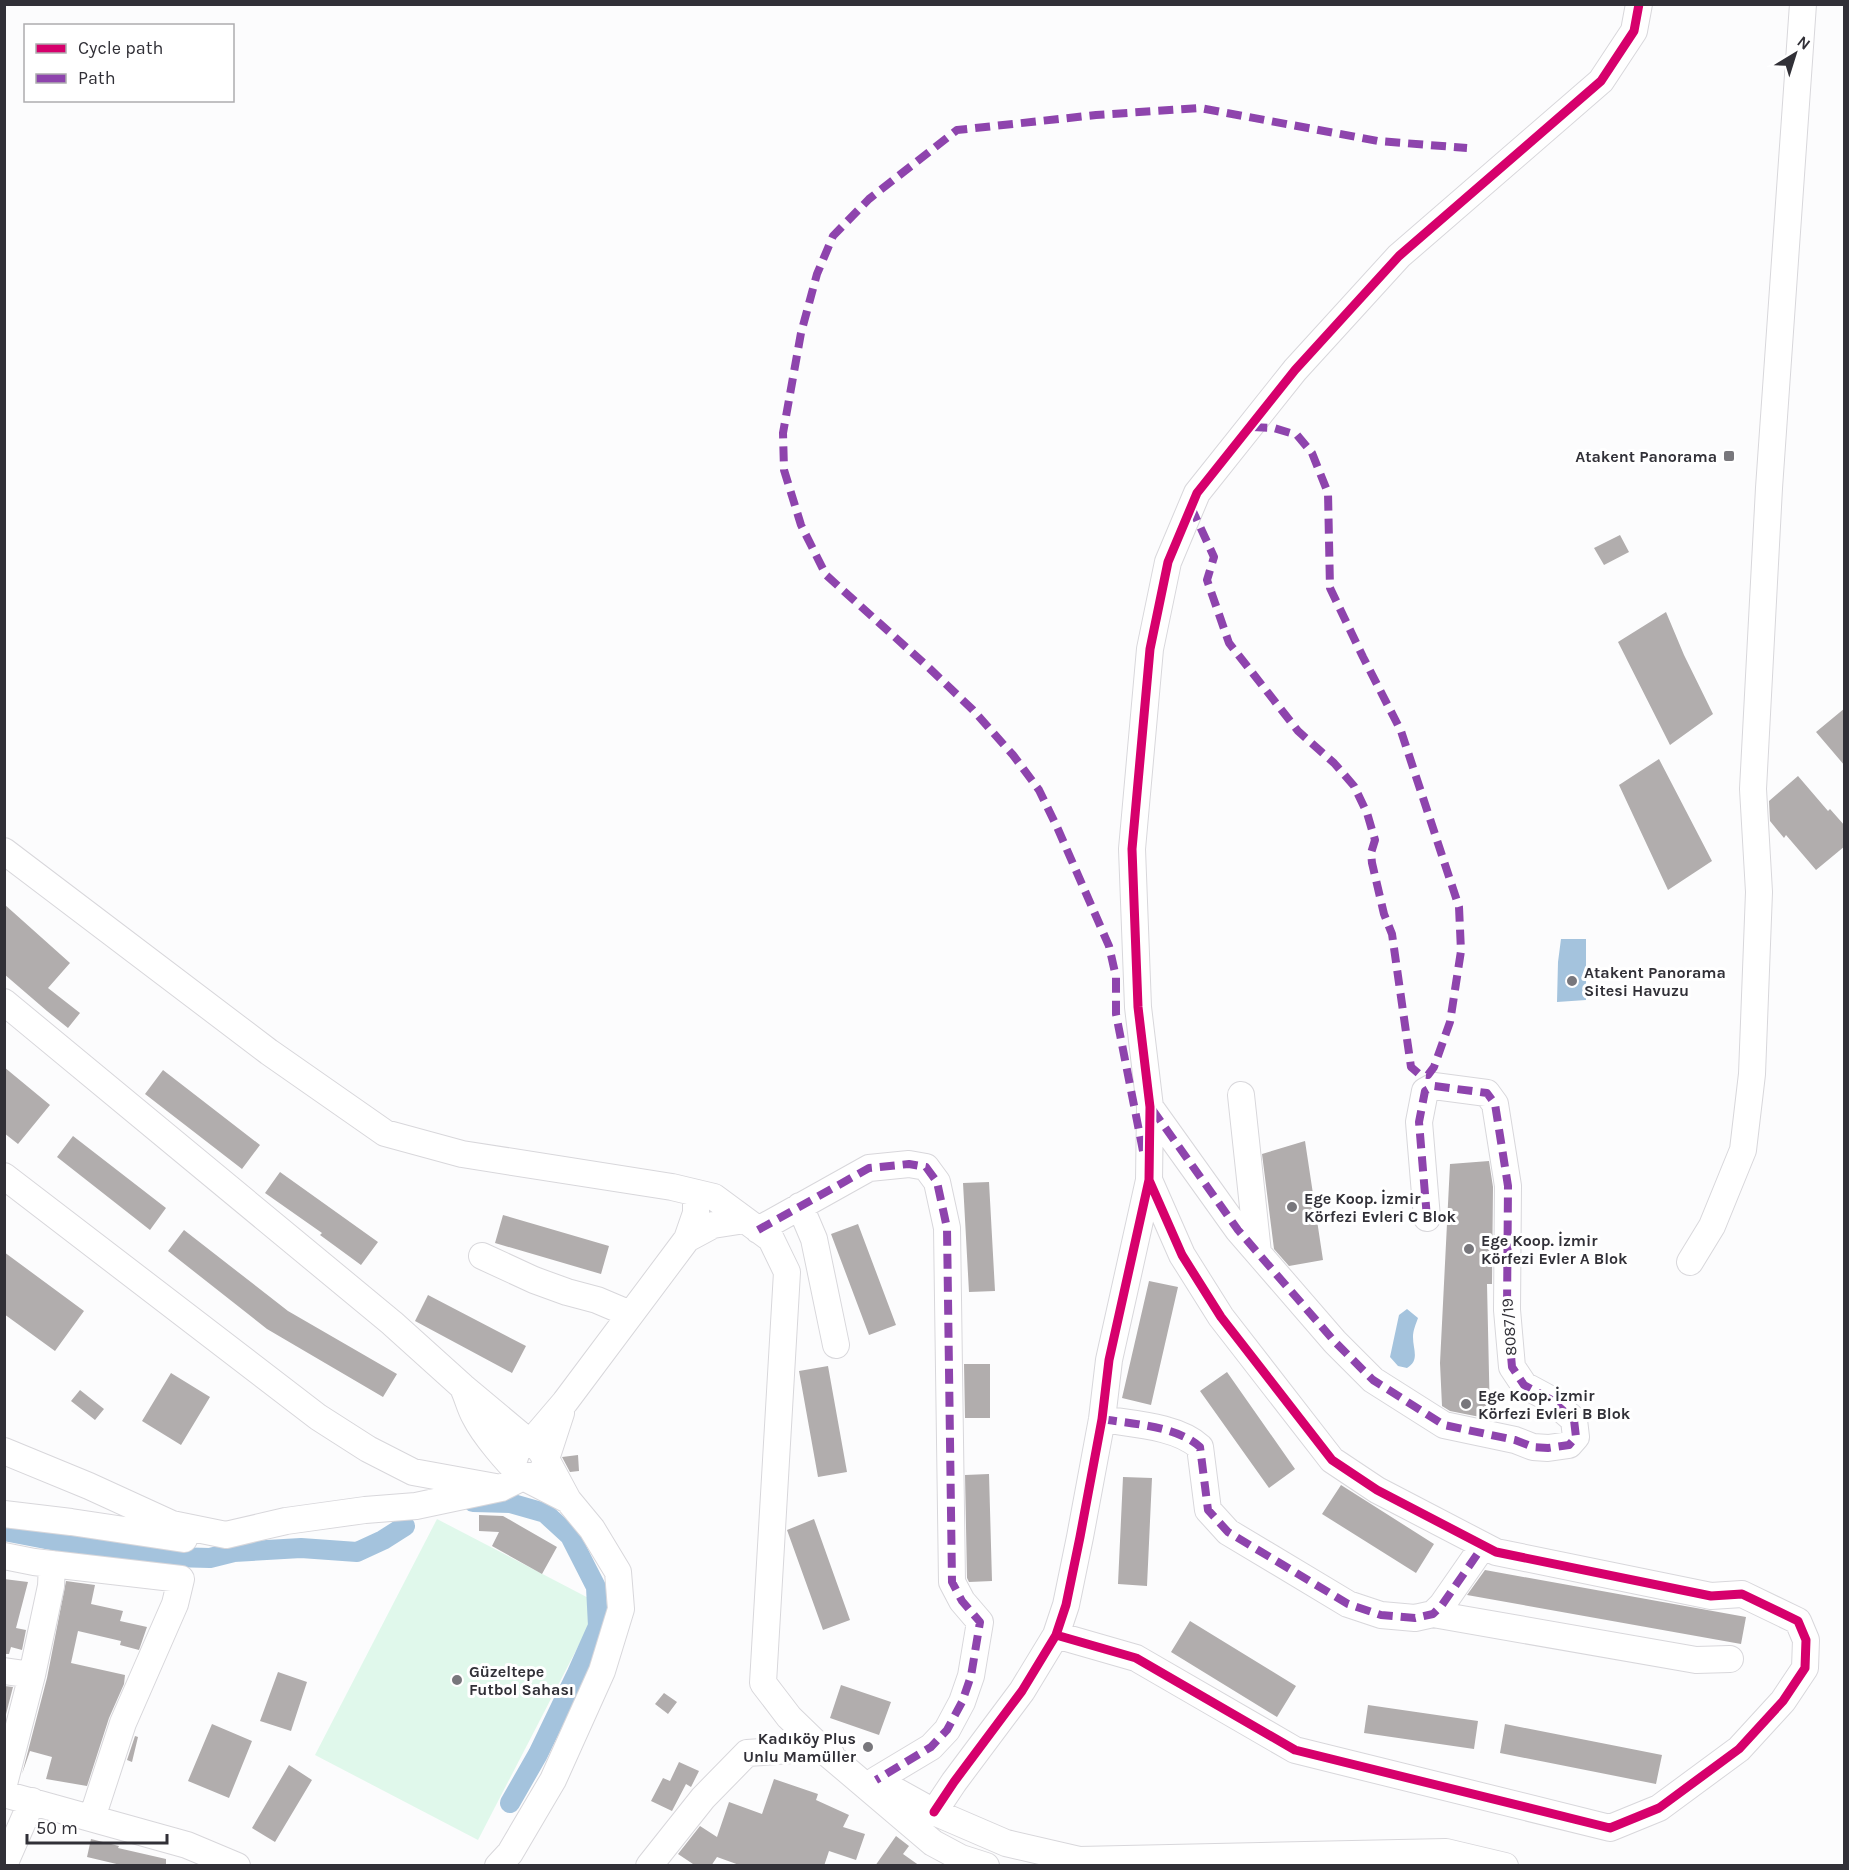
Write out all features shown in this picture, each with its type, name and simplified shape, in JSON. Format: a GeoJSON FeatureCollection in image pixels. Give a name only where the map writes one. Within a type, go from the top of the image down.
{"type":"FeatureCollection","features":[{"type":"Feature","properties":{"kind":"street"},"geometry":{"type":"LineString","coordinates":[[934,1812],[1022,1691],[1056,1635],[1066,1605],[1102,1419],[1109,1360],[1149,1180],[1150,1107],[1138,1007],[1132,849],[1150,649],[1168,561],[1197,494],[1295,370],[1399,256],[1601,81],[1634,31],[1639,4]]}},
{"type":"Feature","properties":{"kind":"street"},"geometry":{"type":"LineString","coordinates":[[1690,1262],[1712,1226],[1743,1150],[1752,1074],[1759,892],[1753,789],[1769,488],[1803,4]]}},
{"type":"Feature","properties":{"kind":"street"},"geometry":{"type":"LineString","coordinates":[[4,851],[269,1052],[385,1133],[462,1154],[672,1187],[714,1197],[771,1239],[787,1272],[763,1683],[789,1717],[821,1748],[933,1843],[960,1862],[986,1866]]}},
{"type":"Feature","properties":{"kind":"street"},"geometry":{"type":"LineString","coordinates":[[4,1002],[392,1323],[538,1451],[568,1500],[592,1529],[618,1572],[621,1609],[602,1671],[553,1780],[510,1852],[498,1866]]}},
{"type":"Feature","properties":{"kind":"street","name":"8087/19"},"geometry":{"type":"LineString","coordinates":[[1150,1107],[1238,1230],[1335,1342],[1372,1380],[1444,1425],[1515,1440],[1533,1447],[1548,1448],[1569,1445],[1576,1437],[1574,1420],[1550,1399],[1524,1385],[1512,1367],[1507,1311],[1508,1186],[1495,1104],[1487,1093],[1434,1086],[1425,1091],[1419,1122],[1427,1218]]}},
{"type":"Feature","properties":{"kind":"street"},"geometry":{"type":"LineString","coordinates":[[1240,1095],[1258,1253]]}},
{"type":"Feature","properties":{"kind":"street"},"geometry":{"type":"LineString","coordinates":[[687,1239],[713,1225],[751,1225],[800,1206],[869,1168],[909,1164],[926,1167],[938,1182],[947,1228],[951,1582],[962,1601],[980,1622],[971,1676],[962,1702],[947,1730],[931,1747],[876,1780]]}},
{"type":"Feature","properties":{"kind":"street"},"geometry":{"type":"LineString","coordinates":[[1056,1635],[1136,1658],[1295,1750],[1610,1828],[1659,1808],[1739,1749],[1783,1701],[1805,1668],[1806,1640],[1798,1621],[1742,1594],[1711,1596],[1496,1552],[1377,1490],[1332,1460],[1221,1317],[1182,1255],[1149,1180]]}},
{"type":"Feature","properties":{"kind":"street"},"geometry":{"type":"LineString","coordinates":[[8,1186],[318,1418],[368,1449],[413,1472],[512,1477],[568,1500]]}},
{"type":"Feature","properties":{"kind":"street"},"geometry":{"type":"LineString","coordinates":[[538,1451],[565,1402],[687,1239],[696,1213],[696,1193]]}},
{"type":"Feature","properties":{"kind":"street"},"geometry":{"type":"LineString","coordinates":[[800,1206],[814,1239],[836,1345]]}},
{"type":"Feature","properties":{"kind":"street"},"geometry":{"type":"LineString","coordinates":[[482,1256],[534,1280],[597,1300],[630,1314]]}},
{"type":"Feature","properties":{"kind":"street"},"geometry":{"type":"LineString","coordinates":[[463,1387],[475,1418],[512,1477]]}},
{"type":"Feature","properties":{"kind":"street"},"geometry":{"type":"LineString","coordinates":[[1102,1419],[1179,1434],[1194,1442],[1200,1447],[1208,1510],[1228,1532],[1348,1604],[1381,1615],[1415,1618],[1433,1614],[1696,1660],[1730,1659]]}},
{"type":"Feature","properties":{"kind":"street"},"geometry":{"type":"LineString","coordinates":[[512,1477],[518,1448],[538,1451]]}},
{"type":"Feature","properties":{"kind":"street"},"geometry":{"type":"LineString","coordinates":[[4,1451],[172,1524],[226,1535],[286,1521],[365,1510],[416,1506],[512,1477]]}},
{"type":"Feature","properties":{"kind":"street"},"geometry":{"type":"LineString","coordinates":[[4,1505],[37,1518]]}},
{"type":"Feature","properties":{"kind":"street"},"geometry":{"type":"LineString","coordinates":[[4,1514],[185,1539],[211,1532]]}},
{"type":"Feature","properties":{"kind":"street"},"geometry":{"type":"LineString","coordinates":[[1433,1614],[1442,1605],[1483,1546]]}},
{"type":"Feature","properties":{"kind":"street"},"geometry":{"type":"LineString","coordinates":[[4,1556],[34,1562],[181,1579],[175,1604],[123,1723],[92,1818]]}},
{"type":"Feature","properties":{"kind":"street"},"geometry":{"type":"LineString","coordinates":[[4,1784],[32,1675],[51,1586],[52,1564]]}},
{"type":"Feature","properties":{"kind":"street"},"geometry":{"type":"LineString","coordinates":[[4,1671],[32,1675]]}},
{"type":"Feature","properties":{"kind":"street"},"geometry":{"type":"LineString","coordinates":[[649,1866],[703,1798],[747,1753],[821,1748],[934,1812],[1006,1844],[1078,1860],[1446,1852],[1505,1866]]}},
{"type":"Feature","properties":{"kind":"street"},"geometry":{"type":"LineString","coordinates":[[4,1794],[187,1845],[237,1866]]}},
{"type":"Feature","properties":{"kind":"street"},"geometry":{"type":"LineString","coordinates":[[4,1865],[32,1801]]}},
{"type":"Feature","properties":{"kind":"green space","name":"Güzeltepe Futbol Sahası"},"geometry":{"type":"Polygon","coordinates":[[[437,1519],[600,1604],[478,1840],[315,1755],[437,1519]]]}},
{"type":"Feature","properties":{"kind":"water","name":"Atakent Panorama Sitesi Havuzu"},"geometry":{"type":"Polygon","coordinates":[[[1561,939],[1586,939],[1586,1000],[1557,1002],[1561,939]]]}},
{"type":"Feature","properties":{"kind":"water"},"geometry":{"type":"Polygon","coordinates":[[[1407,1309],[1418,1318],[1413,1334],[1415,1358],[1407,1368],[1398,1366],[1390,1357],[1399,1315],[1407,1309]]]}},
{"type":"Feature","properties":{"kind":"building"},"geometry":{"type":"Polygon","coordinates":[[[1620,535],[1629,552],[1604,565],[1594,548],[1620,535]]]}},
{"type":"Feature","properties":{"kind":"building"},"geometry":{"type":"Polygon","coordinates":[[[1666,612],[1713,714],[1670,745],[1618,642],[1666,612]]]}},
{"type":"Feature","properties":{"kind":"building"},"geometry":{"type":"Polygon","coordinates":[[[1845,708],[1845,766],[1816,732],[1845,708]]]}},
{"type":"Feature","properties":{"kind":"building"},"geometry":{"type":"Polygon","coordinates":[[[1659,759],[1712,861],[1668,890],[1619,785],[1659,759]]]}},
{"type":"Feature","properties":{"kind":"building"},"geometry":{"type":"Polygon","coordinates":[[[1798,776],[1828,811],[1830,809],[1845,826],[1845,846],[1816,870],[1786,835],[1784,838],[1770,821],[1769,801],[1798,776]]]}},
{"type":"Feature","properties":{"kind":"building"},"geometry":{"type":"Polygon","coordinates":[[[4,904],[70,963],[48,988],[80,1013],[68,1028],[4,974],[4,904]]]}},
{"type":"Feature","properties":{"kind":"building"},"geometry":{"type":"Polygon","coordinates":[[[4,1067],[50,1105],[18,1144],[4,1133],[4,1067]]]}},
{"type":"Feature","properties":{"kind":"building"},"geometry":{"type":"Polygon","coordinates":[[[163,1070],[260,1145],[242,1169],[145,1094],[163,1070]]]}},
{"type":"Feature","properties":{"kind":"building"},"geometry":{"type":"Polygon","coordinates":[[[73,1136],[166,1208],[150,1230],[57,1157],[73,1136]]]}},
{"type":"Feature","properties":{"kind":"building","name":"Ege Koop. İzmir Körfezi Evleri C Blok"},"geometry":{"type":"Polygon","coordinates":[[[1305,1141],[1323,1260],[1289,1266],[1274,1249],[1262,1154],[1305,1141]]]}},
{"type":"Feature","properties":{"kind":"building"},"geometry":{"type":"Polygon","coordinates":[[[1489,1161],[1493,1187],[1492,1284],[1487,1284],[1490,1419],[1450,1411],[1442,1406],[1440,1363],[1450,1164],[1489,1161]]]}},
{"type":"Feature","properties":{"kind":"building"},"geometry":{"type":"Polygon","coordinates":[[[280,1172],[378,1242],[361,1265],[320,1235],[322,1233],[265,1193],[280,1172]]]}},
{"type":"Feature","properties":{"kind":"building"},"geometry":{"type":"Polygon","coordinates":[[[989,1182],[995,1291],[969,1292],[963,1183],[989,1182]]]}},
{"type":"Feature","properties":{"kind":"building"},"geometry":{"type":"Polygon","coordinates":[[[503,1215],[609,1246],[601,1274],[495,1243],[503,1215]]]}},
{"type":"Feature","properties":{"kind":"building"},"geometry":{"type":"Polygon","coordinates":[[[858,1224],[896,1325],[869,1335],[831,1234],[858,1224]]]}},
{"type":"Feature","properties":{"kind":"building"},"geometry":{"type":"Polygon","coordinates":[[[184,1230],[288,1311],[397,1374],[383,1397],[267,1329],[168,1251],[184,1230]]]}},
{"type":"Feature","properties":{"kind":"building"},"geometry":{"type":"Polygon","coordinates":[[[4,1252],[84,1311],[55,1351],[4,1314],[4,1252]]]}},
{"type":"Feature","properties":{"kind":"building"},"geometry":{"type":"Polygon","coordinates":[[[1149,1281],[1178,1287],[1151,1405],[1122,1398],[1149,1281]]]}},
{"type":"Feature","properties":{"kind":"building"},"geometry":{"type":"Polygon","coordinates":[[[428,1295],[526,1346],[512,1373],[415,1321],[428,1295]]]}},
{"type":"Feature","properties":{"kind":"building"},"geometry":{"type":"Polygon","coordinates":[[[964,1364],[990,1364],[990,1418],[965,1418],[964,1364]]]}},
{"type":"Feature","properties":{"kind":"building"},"geometry":{"type":"Polygon","coordinates":[[[828,1366],[847,1472],[818,1477],[799,1371],[828,1366]]]}},
{"type":"Feature","properties":{"kind":"building"},"geometry":{"type":"Polygon","coordinates":[[[1227,1372],[1295,1469],[1269,1488],[1200,1391],[1227,1372]]]}},
{"type":"Feature","properties":{"kind":"building"},"geometry":{"type":"Polygon","coordinates":[[[171,1373],[210,1397],[181,1445],[142,1421],[171,1373]]]}},
{"type":"Feature","properties":{"kind":"building"},"geometry":{"type":"Polygon","coordinates":[[[80,1390],[104,1409],[95,1420],[71,1401],[80,1390]]]}},
{"type":"Feature","properties":{"kind":"building"},"geometry":{"type":"Polygon","coordinates":[[[578,1455],[579,1471],[570,1472],[562,1457],[578,1455]]]}},
{"type":"Feature","properties":{"kind":"building"},"geometry":{"type":"Polygon","coordinates":[[[989,1474],[992,1581],[969,1582],[967,1578],[965,1475],[989,1474]]]}},
{"type":"Feature","properties":{"kind":"building"},"geometry":{"type":"Polygon","coordinates":[[[1123,1477],[1152,1478],[1147,1586],[1118,1584],[1123,1477]]]}},
{"type":"Feature","properties":{"kind":"building"},"geometry":{"type":"Polygon","coordinates":[[[1341,1485],[1434,1544],[1416,1573],[1322,1514],[1341,1485]]]}},
{"type":"Feature","properties":{"kind":"building"},"geometry":{"type":"Polygon","coordinates":[[[479,1515],[503,1516],[557,1547],[542,1574],[492,1546],[499,1532],[479,1531],[479,1515]]]}},
{"type":"Feature","properties":{"kind":"building"},"geometry":{"type":"Polygon","coordinates":[[[814,1519],[850,1620],[823,1630],[787,1530],[814,1519]]]}},
{"type":"Feature","properties":{"kind":"building"},"geometry":{"type":"Polygon","coordinates":[[[1485,1570],[1746,1617],[1741,1644],[1467,1595],[1485,1570]]]}},
{"type":"Feature","properties":{"kind":"building"},"geometry":{"type":"Polygon","coordinates":[[[4,1579],[28,1582],[16,1628],[26,1630],[22,1650],[11,1647],[9,1654],[4,1654],[4,1579]]]}},
{"type":"Feature","properties":{"kind":"building"},"geometry":{"type":"Polygon","coordinates":[[[66,1581],[95,1585],[91,1604],[123,1611],[120,1621],[147,1627],[139,1650],[120,1645],[121,1641],[78,1631],[71,1663],[125,1675],[124,1684],[109,1718],[87,1786],[46,1779],[52,1757],[30,1751],[22,1774],[47,1678],[66,1581]]]}},
{"type":"Feature","properties":{"kind":"building"},"geometry":{"type":"Polygon","coordinates":[[[1190,1621],[1296,1686],[1277,1717],[1171,1652],[1190,1621]]]}},
{"type":"Feature","properties":{"kind":"building"},"geometry":{"type":"Polygon","coordinates":[[[278,1672],[307,1682],[291,1731],[260,1721],[278,1672]]]}},
{"type":"Feature","properties":{"kind":"building"},"geometry":{"type":"Polygon","coordinates":[[[841,1685],[891,1702],[879,1735],[830,1718],[841,1685]]]}},
{"type":"Feature","properties":{"kind":"building"},"geometry":{"type":"Polygon","coordinates":[[[4,1686],[13,1687],[4,1722],[4,1686]]]}},
{"type":"Feature","properties":{"kind":"building"},"geometry":{"type":"Polygon","coordinates":[[[664,1693],[677,1702],[668,1714],[655,1704],[664,1693]]]}},
{"type":"Feature","properties":{"kind":"building"},"geometry":{"type":"Polygon","coordinates":[[[1368,1705],[1478,1721],[1474,1749],[1364,1733],[1368,1705]]]}},
{"type":"Feature","properties":{"kind":"building"},"geometry":{"type":"Polygon","coordinates":[[[212,1724],[252,1741],[229,1798],[188,1781],[212,1724]]]}},
{"type":"Feature","properties":{"kind":"building"},"geometry":{"type":"Polygon","coordinates":[[[1505,1724],[1662,1755],[1656,1784],[1500,1753],[1505,1724]]]}},
{"type":"Feature","properties":{"kind":"building"},"geometry":{"type":"Polygon","coordinates":[[[135,1736],[138,1737],[132,1762],[127,1760],[135,1736]]]}},
{"type":"Feature","properties":{"kind":"building"},"geometry":{"type":"Polygon","coordinates":[[[679,1762],[699,1771],[691,1787],[686,1784],[672,1811],[651,1801],[663,1778],[670,1781],[679,1762]]]}},
{"type":"Feature","properties":{"kind":"building"},"geometry":{"type":"Polygon","coordinates":[[[289,1765],[312,1780],[275,1842],[252,1828],[289,1765]]]}},
{"type":"Feature","properties":{"kind":"building"},"geometry":{"type":"Polygon","coordinates":[[[774,1779],[818,1794],[816,1800],[849,1815],[843,1827],[865,1834],[856,1860],[829,1851],[824,1866],[742,1866],[717,1857],[711,1866],[696,1866],[678,1854],[700,1826],[717,1837],[729,1802],[762,1814],[774,1779]]]}},
{"type":"Feature","properties":{"kind":"building"},"geometry":{"type":"Polygon","coordinates":[[[896,1836],[909,1846],[903,1854],[920,1866],[875,1866],[896,1836]]]}},
{"type":"Feature","properties":{"kind":"building"},"geometry":{"type":"Polygon","coordinates":[[[91,1839],[166,1859],[166,1866],[125,1866],[87,1857],[91,1839]]]}},
{"type":"Feature","properties":{"kind":"waterway"},"geometry":{"type":"LineString","coordinates":[[473,1502],[510,1503],[545,1513],[570,1536],[596,1587],[598,1626],[538,1754],[510,1803]]}},
{"type":"Feature","properties":{"kind":"waterway"},"geometry":{"type":"LineString","coordinates":[[4,1531],[108,1551],[210,1558],[234,1552],[301,1548],[357,1552],[383,1540],[405,1526]]}},
{"type":"Feature","properties":{"kind":"marked path"},"geometry":{"type":"LineString","coordinates":[[1143,1151],[1116,1014],[1116,977],[1109,946],[1039,790],[1013,755],[973,710],[826,575],[801,525],[784,470],[783,433],[801,333],[817,274],[833,236],[869,199],[957,130],[1096,115],[1200,108],[1378,141],[1467,148]]}},
{"type":"Feature","properties":{"kind":"marked path"},"geometry":{"type":"LineString","coordinates":[[1191,507],[1214,557],[1207,580],[1229,643],[1298,731],[1334,763],[1354,786],[1367,813],[1375,840],[1371,853],[1372,863],[1384,914],[1392,934],[1411,1067],[1419,1074],[1428,1075],[1434,1067],[1450,1022],[1461,951],[1459,907],[1401,731],[1330,588],[1328,493],[1312,453],[1297,435],[1274,428],[1251,427]]}},
{"type":"Feature","properties":{"kind":"marked path"},"geometry":{"type":"LineString","coordinates":[[1152,1109],[1238,1230],[1335,1342],[1373,1380],[1444,1425],[1515,1440],[1533,1447],[1548,1448],[1569,1445],[1576,1437],[1574,1420],[1550,1399],[1524,1385],[1512,1367],[1507,1310],[1508,1186],[1495,1104],[1487,1093],[1434,1086],[1425,1091],[1419,1122],[1427,1218]]}},
{"type":"Feature","properties":{"kind":"marked path"},"geometry":{"type":"LineString","coordinates":[[758,1230],[869,1168],[909,1164],[926,1167],[937,1182],[947,1228],[952,1582],[962,1601],[980,1622],[971,1676],[962,1702],[947,1730],[931,1747],[876,1780]]}},
{"type":"Feature","properties":{"kind":"marked path"},"geometry":{"type":"LineString","coordinates":[[1102,1419],[1167,1430],[1179,1434],[1200,1447],[1208,1510],[1228,1532],[1348,1604],[1381,1615],[1415,1618],[1433,1614],[1442,1605],[1483,1546]]}},
{"type":"Feature","properties":{"kind":"cycle path"},"geometry":{"type":"LineString","coordinates":[[934,1812],[1022,1691],[1056,1635],[1066,1605],[1080,1537],[1102,1419],[1109,1360],[1149,1180],[1150,1107],[1138,1007],[1132,849],[1150,649],[1168,562],[1197,493],[1295,370],[1399,256],[1601,81],[1634,31],[1639,4]]}},
{"type":"Feature","properties":{"kind":"cycle path"},"geometry":{"type":"LineString","coordinates":[[1056,1635],[1136,1658],[1295,1750],[1610,1828],[1659,1808],[1739,1749],[1783,1701],[1805,1668],[1806,1640],[1798,1621],[1742,1594],[1711,1596],[1496,1552],[1377,1490],[1332,1460],[1221,1317],[1182,1255],[1149,1180]]}},
{"type":"Feature","properties":{"kind":"place","name":"Atakent Panorama"},"geometry":{"type":"Point","coordinates":[1729,456]}},
{"type":"Feature","properties":{"kind":"place","name":"Atakent Panorama Sitesi Havuzu"},"geometry":{"type":"Point","coordinates":[1572,981]}},
{"type":"Feature","properties":{"kind":"place","name":"Ege Koop. İzmir Körfezi Evleri C Blok"},"geometry":{"type":"Point","coordinates":[1292,1207]}},
{"type":"Feature","properties":{"kind":"place","name":"Ege Koop. İzmir Körfezi Evler A Blok"},"geometry":{"type":"Point","coordinates":[1469,1249]}},
{"type":"Feature","properties":{"kind":"place","name":"Ege Koop. İzmir Körfezi Evleri B Blok"},"geometry":{"type":"Point","coordinates":[1466,1404]}},
{"type":"Feature","properties":{"kind":"place","name":"Güzeltepe Futbol Sahası"},"geometry":{"type":"Point","coordinates":[457,1680]}},
{"type":"Feature","properties":{"kind":"place","name":"Kadıköy Plus Unlu Mamüller"},"geometry":{"type":"Point","coordinates":[868,1747]}}]}
